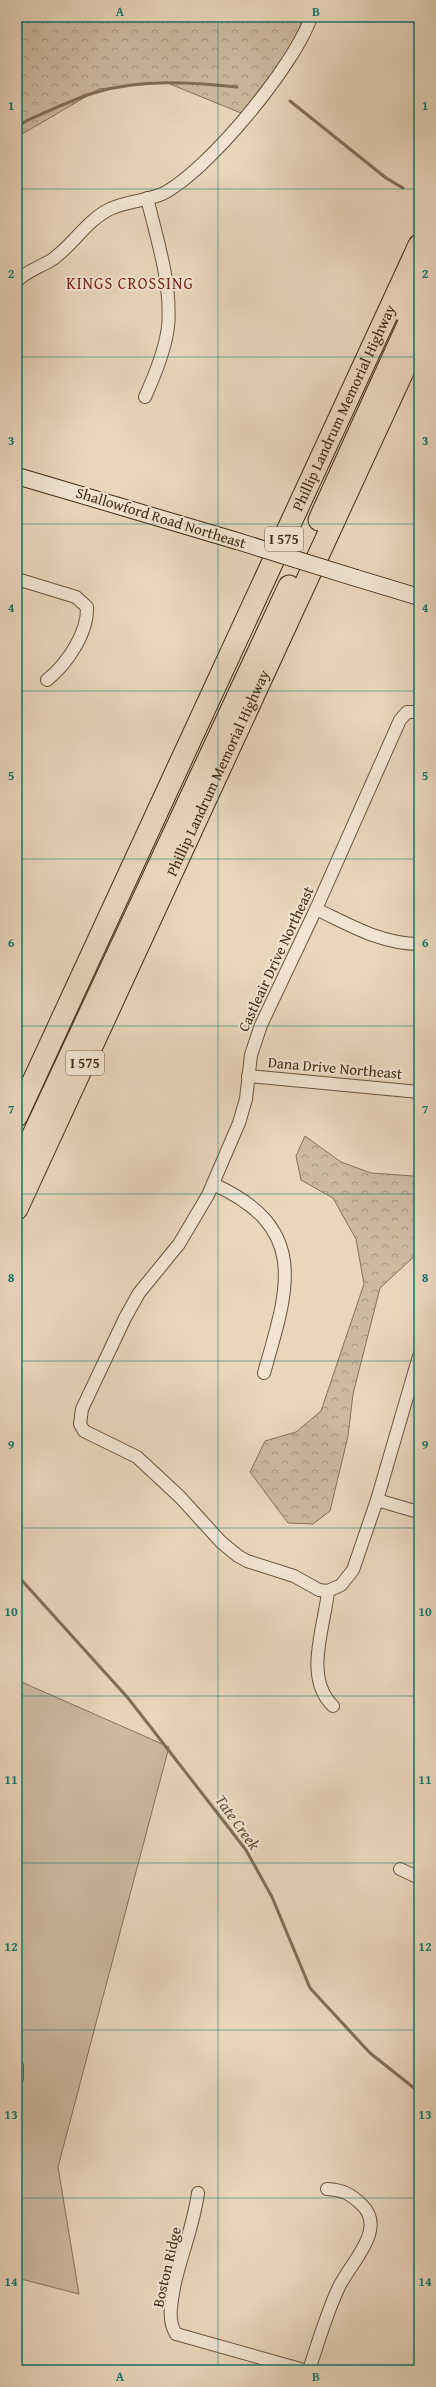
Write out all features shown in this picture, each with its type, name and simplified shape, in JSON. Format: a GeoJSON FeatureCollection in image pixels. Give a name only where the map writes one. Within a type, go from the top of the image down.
{"type":"FeatureCollection","features":[{"type":"Feature","properties":{"kind":"highway","name":"Phillip Landrum Memorial Highway"},"geometry":{"type":"LineString","coordinates":[[17,1116],[149,833],[419,245]]}},
{"type":"Feature","properties":{"kind":"highway"},"geometry":{"type":"LineString","coordinates":[[149,833],[271,596],[419,280]]}},
{"type":"Feature","properties":{"kind":"highway"},"geometry":{"type":"LineString","coordinates":[[17,1169],[305,552],[419,300]]}},
{"type":"Feature","properties":{"kind":"highway","name":"Phillip Landrum Memorial Highway"},"geometry":{"type":"LineString","coordinates":[[17,1209],[419,337]]}},
{"type":"Feature","properties":{"kind":"street"},"geometry":{"type":"LineString","coordinates":[[17,281],[61,252],[108,210],[161,194],[175,186],[214,151],[250,111],[289,60],[311,17]]}},
{"type":"Feature","properties":{"kind":"street"},"geometry":{"type":"LineString","coordinates":[[145,397],[164,346],[168,313],[164,275],[148,198]]}},
{"type":"Feature","properties":{"kind":"street","name":"Shallowford Road Northeast"},"geometry":{"type":"LineString","coordinates":[[17,476],[419,597]]}},
{"type":"Feature","properties":{"kind":"street"},"geometry":{"type":"LineString","coordinates":[[17,579],[76,597],[92,604],[84,625],[66,662],[47,680]]}},
{"type":"Feature","properties":{"kind":"street","name":"Castleair Drive Northeast"},"geometry":{"type":"LineString","coordinates":[[328,1591],[319,1590],[294,1576],[247,1561],[238,1556],[221,1542],[152,1469],[136,1457],[74,1427],[135,1299],[153,1273],[179,1244],[213,1184],[239,1123],[246,1099],[251,1055],[261,1025],[316,909],[397,726],[410,709]]}},
{"type":"Feature","properties":{"kind":"street"},"geometry":{"type":"LineString","coordinates":[[316,909],[379,938],[393,942],[419,944]]}},
{"type":"Feature","properties":{"kind":"street","name":"Dana Drive Northeast"},"geometry":{"type":"LineString","coordinates":[[248,1076],[419,1092]]}},
{"type":"Feature","properties":{"kind":"street"},"geometry":{"type":"LineString","coordinates":[[213,1184],[239,1198],[265,1220],[279,1240],[283,1254],[286,1286],[284,1304],[264,1373]]}},
{"type":"Feature","properties":{"kind":"street"},"geometry":{"type":"LineString","coordinates":[[333,1706],[326,1699],[318,1676],[319,1652],[328,1591],[341,1585],[349,1576],[377,1500],[419,1356]]}},
{"type":"Feature","properties":{"kind":"street"},"geometry":{"type":"LineString","coordinates":[[377,1500],[418,1512]]}},
{"type":"Feature","properties":{"kind":"street"},"geometry":{"type":"LineString","coordinates":[[400,1869],[419,1878]]}},
{"type":"Feature","properties":{"kind":"street"},"geometry":{"type":"LineString","coordinates":[[17,2066],[17,2078]]}},
{"type":"Feature","properties":{"kind":"street"},"geometry":{"type":"LineString","coordinates":[[308,2370],[338,2289],[349,2267],[362,2252],[369,2237],[371,2224],[366,2208],[352,2195],[340,2190],[327,2189]]}},
{"type":"Feature","properties":{"kind":"street","name":"Boston Ridge"},"geometry":{"type":"LineString","coordinates":[[198,2193],[195,2218],[171,2308],[172,2326],[176,2334],[304,2370]]}},
{"type":"Feature","properties":{"kind":"green space"},"geometry":{"type":"Polygon","coordinates":[[[17,17],[303,17],[295,43],[241,113],[165,82],[99,89],[17,137],[17,17]]]}},
{"type":"Feature","properties":{"kind":"green space"},"geometry":{"type":"Polygon","coordinates":[[[305,1136],[341,1162],[371,1173],[413,1176],[419,1170],[419,1252],[380,1288],[353,1394],[348,1436],[330,1511],[313,1524],[288,1523],[250,1472],[265,1441],[296,1432],[321,1411],[364,1284],[356,1239],[333,1198],[301,1180],[296,1156],[305,1136]]]}},
{"type":"Feature","properties":{"kind":"green space"},"geometry":{"type":"Polygon","coordinates":[[[17,1680],[169,1747],[58,2167],[79,2294],[17,2278],[17,1680]]]}},
{"type":"Feature","properties":{"kind":"waterway"},"geometry":{"type":"LineString","coordinates":[[17,127],[26,121],[70,102],[97,92],[114,88],[149,83],[184,83],[237,87]]}},
{"type":"Feature","properties":{"kind":"waterway"},"geometry":{"type":"LineString","coordinates":[[290,101],[386,178],[403,188]]}},
{"type":"Feature","properties":{"kind":"waterway","name":"Tate Creek"},"geometry":{"type":"LineString","coordinates":[[17,1575],[128,1698],[246,1850],[272,1897],[310,1988],[370,2053],[419,2092]]}},
{"type":"Feature","properties":{"kind":"district","name":"KINGS CROSSING"},"geometry":{"type":"Point","coordinates":[130,283]}}]}
